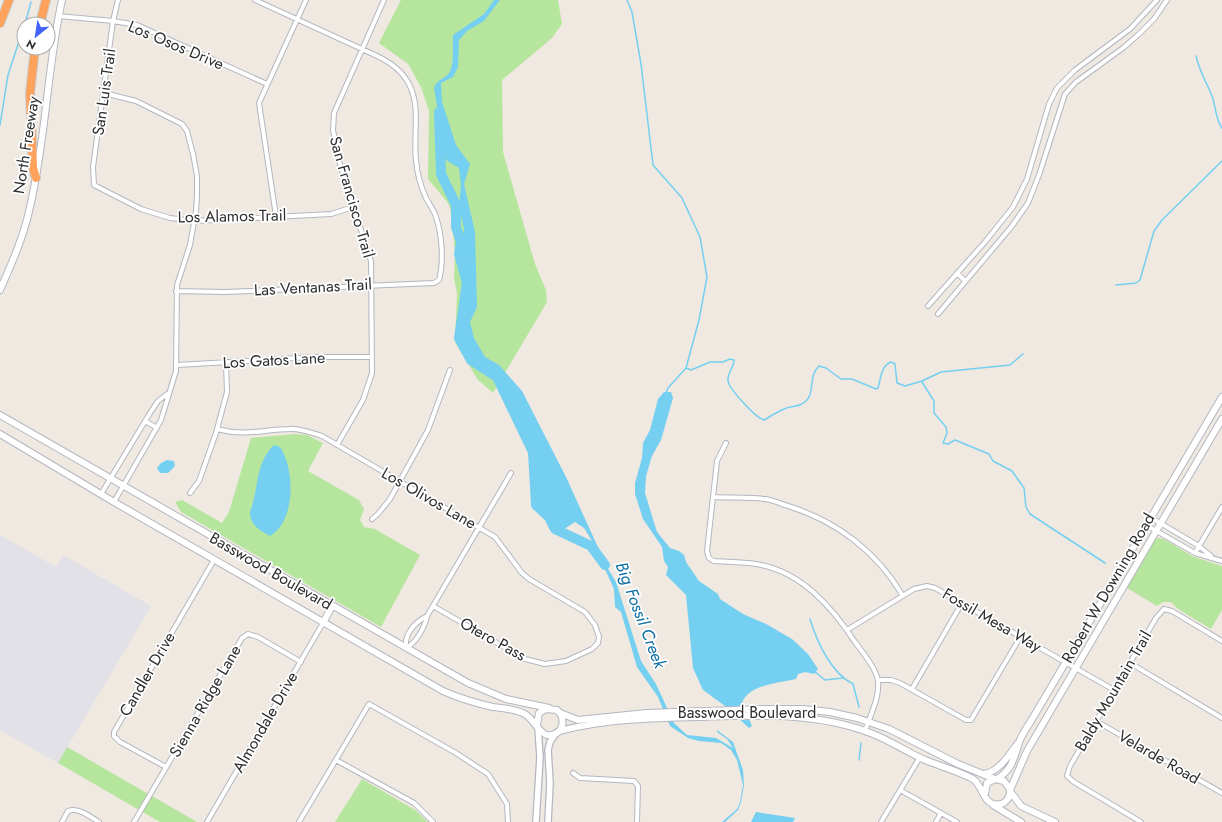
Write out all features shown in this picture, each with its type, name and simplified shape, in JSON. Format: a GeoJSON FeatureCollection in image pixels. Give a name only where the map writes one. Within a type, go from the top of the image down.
{"type":"FeatureCollection","features":[{"type":"Feature","properties":{"kind":"highway"},"geometry":{"type":"LineString","coordinates":[[0,23],[9,0]]}},
{"type":"Feature","properties":{"kind":"highway"},"geometry":{"type":"LineString","coordinates":[[42,16],[46,0]]}},
{"type":"Feature","properties":{"kind":"highway"},"geometry":{"type":"LineString","coordinates":[[34,56],[30,92],[33,168],[36,178]]}},
{"type":"Feature","properties":{"kind":"main road","name":"North Freeway"},"geometry":{"type":"LineString","coordinates":[[0,290],[20,243],[30,208],[36,178],[58,16],[62,0]]}},
{"type":"Feature","properties":{"kind":"main road","name":"Robert W Downing Road"},"geometry":{"type":"LineString","coordinates":[[996,779],[1006,773],[1012,766],[1020,740],[1145,525],[1222,397]]}},
{"type":"Feature","properties":{"kind":"main road","name":"Basswood Boulevard"},"geometry":{"type":"LineString","coordinates":[[0,415],[455,677],[486,692],[514,701],[550,708]]}},
{"type":"Feature","properties":{"kind":"main road","name":"Robert W Downing Road"},"geometry":{"type":"LineString","coordinates":[[1010,791],[1025,755],[1155,530],[1222,419]]}},
{"type":"Feature","properties":{"kind":"main road","name":"Basswood Boulevard"},"geometry":{"type":"LineString","coordinates":[[0,434],[114,502],[443,691],[471,702],[520,712],[526,715],[537,726]]}},
{"type":"Feature","properties":{"kind":"main road"},"geometry":{"type":"LineString","coordinates":[[323,623],[332,606]]}},
{"type":"Feature","properties":{"kind":"main road"},"geometry":{"type":"LineString","coordinates":[[550,708],[560,713],[563,724],[558,732],[547,735],[537,726],[539,713],[550,708]]}},
{"type":"Feature","properties":{"kind":"main road","name":"Basswood Boulevard"},"geometry":{"type":"LineString","coordinates":[[560,713],[578,720],[812,710],[839,714],[894,731],[958,764],[996,779]]}},
{"type":"Feature","properties":{"kind":"main road","name":"Basswood Boulevard"},"geometry":{"type":"LineString","coordinates":[[764,712],[815,719],[865,731],[920,757],[973,779],[985,794]]}},
{"type":"Feature","properties":{"kind":"main road","name":"Basswood Boulevard"},"geometry":{"type":"LineString","coordinates":[[558,732],[608,721],[648,716]]}},
{"type":"Feature","properties":{"kind":"main road"},"geometry":{"type":"LineString","coordinates":[[984,774],[990,773],[1000,765],[1020,740]]}},
{"type":"Feature","properties":{"kind":"main road"},"geometry":{"type":"LineString","coordinates":[[1021,822],[990,802],[985,794],[986,785],[996,779],[1006,782],[1010,791],[1021,806],[1055,822]]}},
{"type":"Feature","properties":{"kind":"main road"},"geometry":{"type":"LineString","coordinates":[[990,802],[998,805],[1005,802],[1010,796],[1010,791]]}},
{"type":"Feature","properties":{"kind":"street","name":"San Luis Trail"},"geometry":{"type":"LineString","coordinates":[[94,185],[93,167],[113,21],[118,0]]}},
{"type":"Feature","properties":{"kind":"street"},"geometry":{"type":"LineString","coordinates":[[255,0],[362,48]]}},
{"type":"Feature","properties":{"kind":"street"},"geometry":{"type":"LineString","coordinates":[[276,216],[259,103],[306,0]]}},
{"type":"Feature","properties":{"kind":"street","name":"San Francisco Trail"},"geometry":{"type":"LineString","coordinates":[[337,445],[363,400],[372,373],[371,261],[339,161],[333,130],[334,113],[384,0]]}},
{"type":"Feature","properties":{"kind":"street"},"geometry":{"type":"LineString","coordinates":[[928,306],[985,242],[1003,220],[1020,194],[1034,155],[1049,104],[1057,88],[1075,70],[1125,33],[1145,14],[1156,0]]}},
{"type":"Feature","properties":{"kind":"street"},"geometry":{"type":"LineString","coordinates":[[938,314],[1019,217],[1028,203],[1065,94],[1071,86],[1130,42],[1154,19],[1167,0]]}},
{"type":"Feature","properties":{"kind":"street","name":"Los Osos Drive"},"geometry":{"type":"LineString","coordinates":[[58,16],[113,21],[137,25],[267,84]]}},
{"type":"Feature","properties":{"kind":"street"},"geometry":{"type":"LineString","coordinates":[[1125,33],[1130,42]]}},
{"type":"Feature","properties":{"kind":"street","name":"Las Ventanas Trail"},"geometry":{"type":"LineString","coordinates":[[176,291],[225,292],[371,284],[434,283],[439,280],[442,271],[440,233],[436,215],[426,197],[418,176],[415,158],[416,113],[414,96],[409,84],[397,69],[387,60],[362,48]]}},
{"type":"Feature","properties":{"kind":"street"},"geometry":{"type":"LineString","coordinates":[[1064,80],[1071,86]]}},
{"type":"Feature","properties":{"kind":"street"},"geometry":{"type":"LineString","coordinates":[[104,93],[136,101],[157,110],[182,124],[187,131],[197,176],[196,211],[190,245],[176,291],[177,365],[173,382],[168,394],[165,409],[157,428],[114,502]]}},
{"type":"Feature","properties":{"kind":"street"},"geometry":{"type":"LineString","coordinates":[[1034,155],[1045,156]]}},
{"type":"Feature","properties":{"kind":"street","name":"Los Alamos Trail"},"geometry":{"type":"LineString","coordinates":[[94,185],[141,209],[170,218],[194,220],[331,214],[353,207]]}},
{"type":"Feature","properties":{"kind":"street"},"geometry":{"type":"LineString","coordinates":[[985,242],[993,248]]}},
{"type":"Feature","properties":{"kind":"street"},"geometry":{"type":"LineString","coordinates":[[957,273],[965,281]]}},
{"type":"Feature","properties":{"kind":"street","name":"Los Gatos Lane"},"geometry":{"type":"LineString","coordinates":[[177,365],[314,357],[371,357]]}},
{"type":"Feature","properties":{"kind":"street"},"geometry":{"type":"LineString","coordinates":[[190,493],[199,481],[217,429],[227,392],[226,362]]}},
{"type":"Feature","properties":{"kind":"street"},"geometry":{"type":"LineString","coordinates":[[372,519],[390,499],[399,480],[428,430],[450,370]]}},
{"type":"Feature","properties":{"kind":"street"},"geometry":{"type":"LineString","coordinates":[[101,494],[145,421],[156,405],[168,394]]}},
{"type":"Feature","properties":{"kind":"street"},"geometry":{"type":"LineString","coordinates":[[156,405],[165,409]]}},
{"type":"Feature","properties":{"kind":"street"},"geometry":{"type":"LineString","coordinates":[[145,421],[157,428]]}},
{"type":"Feature","properties":{"kind":"street","name":"Los Olivos Lane"},"geometry":{"type":"LineString","coordinates":[[217,429],[234,433],[292,429],[307,431],[322,436],[495,537],[529,579],[585,612],[595,625],[599,637],[598,643]]}},
{"type":"Feature","properties":{"kind":"street"},"geometry":{"type":"LineString","coordinates":[[726,443],[717,461],[707,551],[709,558],[714,561],[758,564],[781,572],[804,584],[826,602],[872,666],[878,680],[875,702],[865,731]]}},
{"type":"Feature","properties":{"kind":"street"},"geometry":{"type":"LineString","coordinates":[[427,616],[417,621],[414,625],[405,641],[406,648],[413,645],[427,616],[511,473]]}},
{"type":"Feature","properties":{"kind":"street"},"geometry":{"type":"LineString","coordinates":[[713,497],[765,499],[796,508],[823,519],[847,534],[867,550],[886,570],[903,596]]}},
{"type":"Feature","properties":{"kind":"street"},"geometry":{"type":"LineString","coordinates":[[1195,553],[1222,507]]}},
{"type":"Feature","properties":{"kind":"street"},"geometry":{"type":"LineString","coordinates":[[1150,517],[1199,546],[1213,557]]}},
{"type":"Feature","properties":{"kind":"street"},"geometry":{"type":"LineString","coordinates":[[1145,525],[1195,553],[1213,557],[1222,561]]}},
{"type":"Feature","properties":{"kind":"street","name":"Candler Drive"},"geometry":{"type":"LineString","coordinates":[[166,767],[120,742],[114,736],[114,732],[214,560]]}},
{"type":"Feature","properties":{"kind":"street","name":"Fossil Mesa Way"},"geometry":{"type":"LineString","coordinates":[[847,630],[914,589],[927,586],[936,588],[1114,690]]}},
{"type":"Feature","properties":{"kind":"street"},"geometry":{"type":"LineString","coordinates":[[912,689],[962,603]]}},
{"type":"Feature","properties":{"kind":"street","name":"Otero Pass"},"geometry":{"type":"LineString","coordinates":[[433,606],[525,659],[546,664],[566,661],[592,649],[598,643]]}},
{"type":"Feature","properties":{"kind":"street","name":"Baldy Mountain Trail"},"geometry":{"type":"LineString","coordinates":[[1141,822],[1074,782],[1067,776],[1070,766],[1156,618],[1164,609],[1172,611],[1222,641]]}},
{"type":"Feature","properties":{"kind":"street","name":"Almondale Drive"},"geometry":{"type":"LineString","coordinates":[[207,822],[323,623]]}},
{"type":"Feature","properties":{"kind":"street"},"geometry":{"type":"LineString","coordinates":[[414,625],[422,629]]}},
{"type":"Feature","properties":{"kind":"street","name":"Sienna Ridge Lane"},"geometry":{"type":"LineString","coordinates":[[134,822],[242,638],[248,634],[258,637],[301,662]]}},
{"type":"Feature","properties":{"kind":"street"},"geometry":{"type":"LineString","coordinates":[[878,680],[891,680],[912,689],[966,720],[971,720],[1021,636]]}},
{"type":"Feature","properties":{"kind":"street"},"geometry":{"type":"LineString","coordinates":[[1130,663],[1222,718]]}},
{"type":"Feature","properties":{"kind":"street"},"geometry":{"type":"LineString","coordinates":[[299,822],[369,704],[456,753],[488,774],[507,804],[508,822]]}},
{"type":"Feature","properties":{"kind":"street","name":"Velarde Road"},"geometry":{"type":"LineString","coordinates":[[1096,720],[1222,793]]}},
{"type":"Feature","properties":{"kind":"street"},"geometry":{"type":"LineString","coordinates":[[536,822],[540,753],[537,726]]}},
{"type":"Feature","properties":{"kind":"street"},"geometry":{"type":"LineString","coordinates":[[548,822],[550,783],[548,750],[550,742],[558,732]]}},
{"type":"Feature","properties":{"kind":"street"},"geometry":{"type":"LineString","coordinates":[[881,822],[920,757]]}},
{"type":"Feature","properties":{"kind":"street"},"geometry":{"type":"LineString","coordinates":[[336,760],[414,803],[433,822]]}},
{"type":"Feature","properties":{"kind":"street"},"geometry":{"type":"LineString","coordinates":[[573,773],[580,778],[634,781],[638,786],[637,822]]}},
{"type":"Feature","properties":{"kind":"street"},"geometry":{"type":"LineString","coordinates":[[900,790],[957,822]]}},
{"type":"Feature","properties":{"kind":"street"},"geometry":{"type":"LineString","coordinates":[[62,822],[68,811],[73,809],[99,822]]}},
{"type":"Feature","properties":{"kind":"street"},"geometry":{"type":"LineString","coordinates":[[936,822],[941,813]]}},
{"type":"Feature","properties":{"kind":"shaded area"},"geometry":{"type":"Polygon","coordinates":[[[0,535],[56,567],[63,555],[151,606],[58,763],[0,730],[0,535]]]}},
{"type":"Feature","properties":{"kind":"green space"},"geometry":{"type":"Polygon","coordinates":[[[401,0],[558,0],[562,24],[552,38],[502,80],[503,152],[535,264],[546,290],[547,302],[493,393],[478,380],[455,342],[457,293],[454,278],[455,254],[451,211],[448,203],[428,179],[429,111],[421,87],[408,64],[379,43],[401,0]]]}},
{"type":"Feature","properties":{"kind":"green space"},"geometry":{"type":"Polygon","coordinates":[[[295,434],[307,435],[323,443],[308,471],[359,500],[364,509],[360,520],[364,527],[375,529],[420,555],[381,627],[181,512],[175,502],[182,500],[222,523],[229,512],[251,438],[295,434]]]}},
{"type":"Feature","properties":{"kind":"green space"},"geometry":{"type":"Polygon","coordinates":[[[1158,538],[1164,539],[1192,556],[1222,566],[1222,610],[1211,629],[1178,609],[1171,602],[1163,602],[1157,606],[1127,588],[1155,540],[1158,538]]]}},
{"type":"Feature","properties":{"kind":"green space"},"geometry":{"type":"Polygon","coordinates":[[[67,747],[197,822],[160,822],[58,763],[67,747]]]}},
{"type":"Feature","properties":{"kind":"green space"},"geometry":{"type":"Polygon","coordinates":[[[362,779],[415,810],[428,822],[335,822],[362,779]]]}},
{"type":"Feature","properties":{"kind":"water"},"geometry":{"type":"Polygon","coordinates":[[[494,0],[500,0],[484,21],[467,31],[459,40],[458,67],[453,77],[441,83],[442,102],[456,145],[470,164],[464,184],[475,232],[477,307],[470,322],[474,338],[485,357],[499,365],[522,391],[566,477],[607,567],[616,582],[641,661],[656,684],[674,723],[687,735],[716,738],[733,748],[727,739],[717,732],[717,730],[733,742],[743,770],[744,785],[741,802],[738,810],[725,822],[722,822],[737,809],[740,802],[743,785],[737,760],[731,750],[721,743],[699,741],[688,738],[670,726],[658,697],[637,667],[621,612],[615,607],[614,589],[592,541],[584,528],[575,522],[555,535],[552,529],[550,511],[539,506],[530,446],[515,403],[497,372],[478,361],[461,338],[468,284],[467,264],[462,249],[464,229],[459,207],[461,185],[459,168],[446,160],[434,88],[437,82],[447,75],[451,69],[453,60],[453,35],[484,14],[494,0]]]}},
{"type":"Feature","properties":{"kind":"water"},"geometry":{"type":"Polygon","coordinates":[[[664,392],[671,392],[673,398],[661,440],[652,456],[646,476],[645,493],[657,532],[670,548],[679,551],[684,555],[686,562],[699,581],[718,594],[720,599],[743,614],[766,624],[792,639],[808,654],[818,669],[814,674],[805,672],[798,674],[796,679],[766,685],[751,692],[742,703],[752,726],[749,728],[725,706],[703,690],[693,668],[686,595],[666,575],[668,567],[664,561],[662,547],[643,519],[635,494],[635,483],[642,458],[643,443],[650,430],[658,399],[664,392]]]}},
{"type":"Feature","properties":{"kind":"water"},"geometry":{"type":"Polygon","coordinates":[[[274,445],[280,447],[285,457],[290,481],[290,494],[289,507],[285,519],[279,529],[270,536],[253,524],[250,517],[250,512],[260,468],[268,452],[274,445]]]}},
{"type":"Feature","properties":{"kind":"water"},"geometry":{"type":"Polygon","coordinates":[[[167,460],[174,461],[175,466],[168,473],[160,473],[157,468],[161,463],[167,460]]]}},
{"type":"Feature","properties":{"kind":"water"},"geometry":{"type":"Polygon","coordinates":[[[756,812],[795,818],[793,822],[751,822],[756,812]]]}},
{"type":"Feature","properties":{"kind":"waterway"},"geometry":{"type":"LineString","coordinates":[[627,0],[632,12],[641,64],[653,165],[682,198],[700,237],[707,277],[699,320],[686,368],[668,388],[666,393]]}},
{"type":"Feature","properties":{"kind":"waterway"},"geometry":{"type":"LineString","coordinates":[[27,16],[31,2]]}},
{"type":"Feature","properties":{"kind":"waterway"},"geometry":{"type":"LineString","coordinates":[[0,125],[8,75],[16,50]]}},
{"type":"Feature","properties":{"kind":"waterway"},"geometry":{"type":"LineString","coordinates":[[1196,56],[1201,72],[1212,96],[1218,120],[1222,128]]}},
{"type":"Feature","properties":{"kind":"waterway","name":"Big Fossil Creek"},"geometry":{"type":"LineString","coordinates":[[439,112],[441,174],[456,205],[456,227],[461,242],[459,254],[467,283],[459,338],[471,360],[497,377],[533,452],[536,505],[549,517],[555,529],[591,546],[605,565]]}},
{"type":"Feature","properties":{"kind":"waterway"},"geometry":{"type":"LineString","coordinates":[[1116,285],[1136,283],[1140,280],[1154,231],[1162,220],[1222,161]]}},
{"type":"Feature","properties":{"kind":"waterway"},"geometry":{"type":"LineString","coordinates":[[686,368],[691,370],[710,362],[723,362],[730,359],[734,360],[733,366],[729,373],[728,381],[733,390],[749,409],[764,420],[781,410],[804,403],[811,393],[812,379],[819,366],[826,368],[841,379],[852,379],[876,389],[878,388],[883,369],[891,362],[895,364],[897,383],[905,386],[922,381],[941,372],[1010,365],[1023,354]]}},
{"type":"Feature","properties":{"kind":"waterway"},"geometry":{"type":"LineString","coordinates":[[922,382],[934,401],[934,413],[946,427],[947,433],[943,443],[948,444],[955,440],[989,454],[993,461],[1012,471],[1024,488],[1026,507],[1030,514],[1105,563]]}},
{"type":"Feature","properties":{"kind":"waterway"},"geometry":{"type":"LineString","coordinates":[[810,619],[826,656],[838,672],[853,684],[859,707]]}},
{"type":"Feature","properties":{"kind":"waterway"},"geometry":{"type":"LineString","coordinates":[[814,671],[825,680],[843,678]]}},
{"type":"Feature","properties":{"kind":"waterway"},"geometry":{"type":"LineString","coordinates":[[859,760],[861,743]]}}]}
